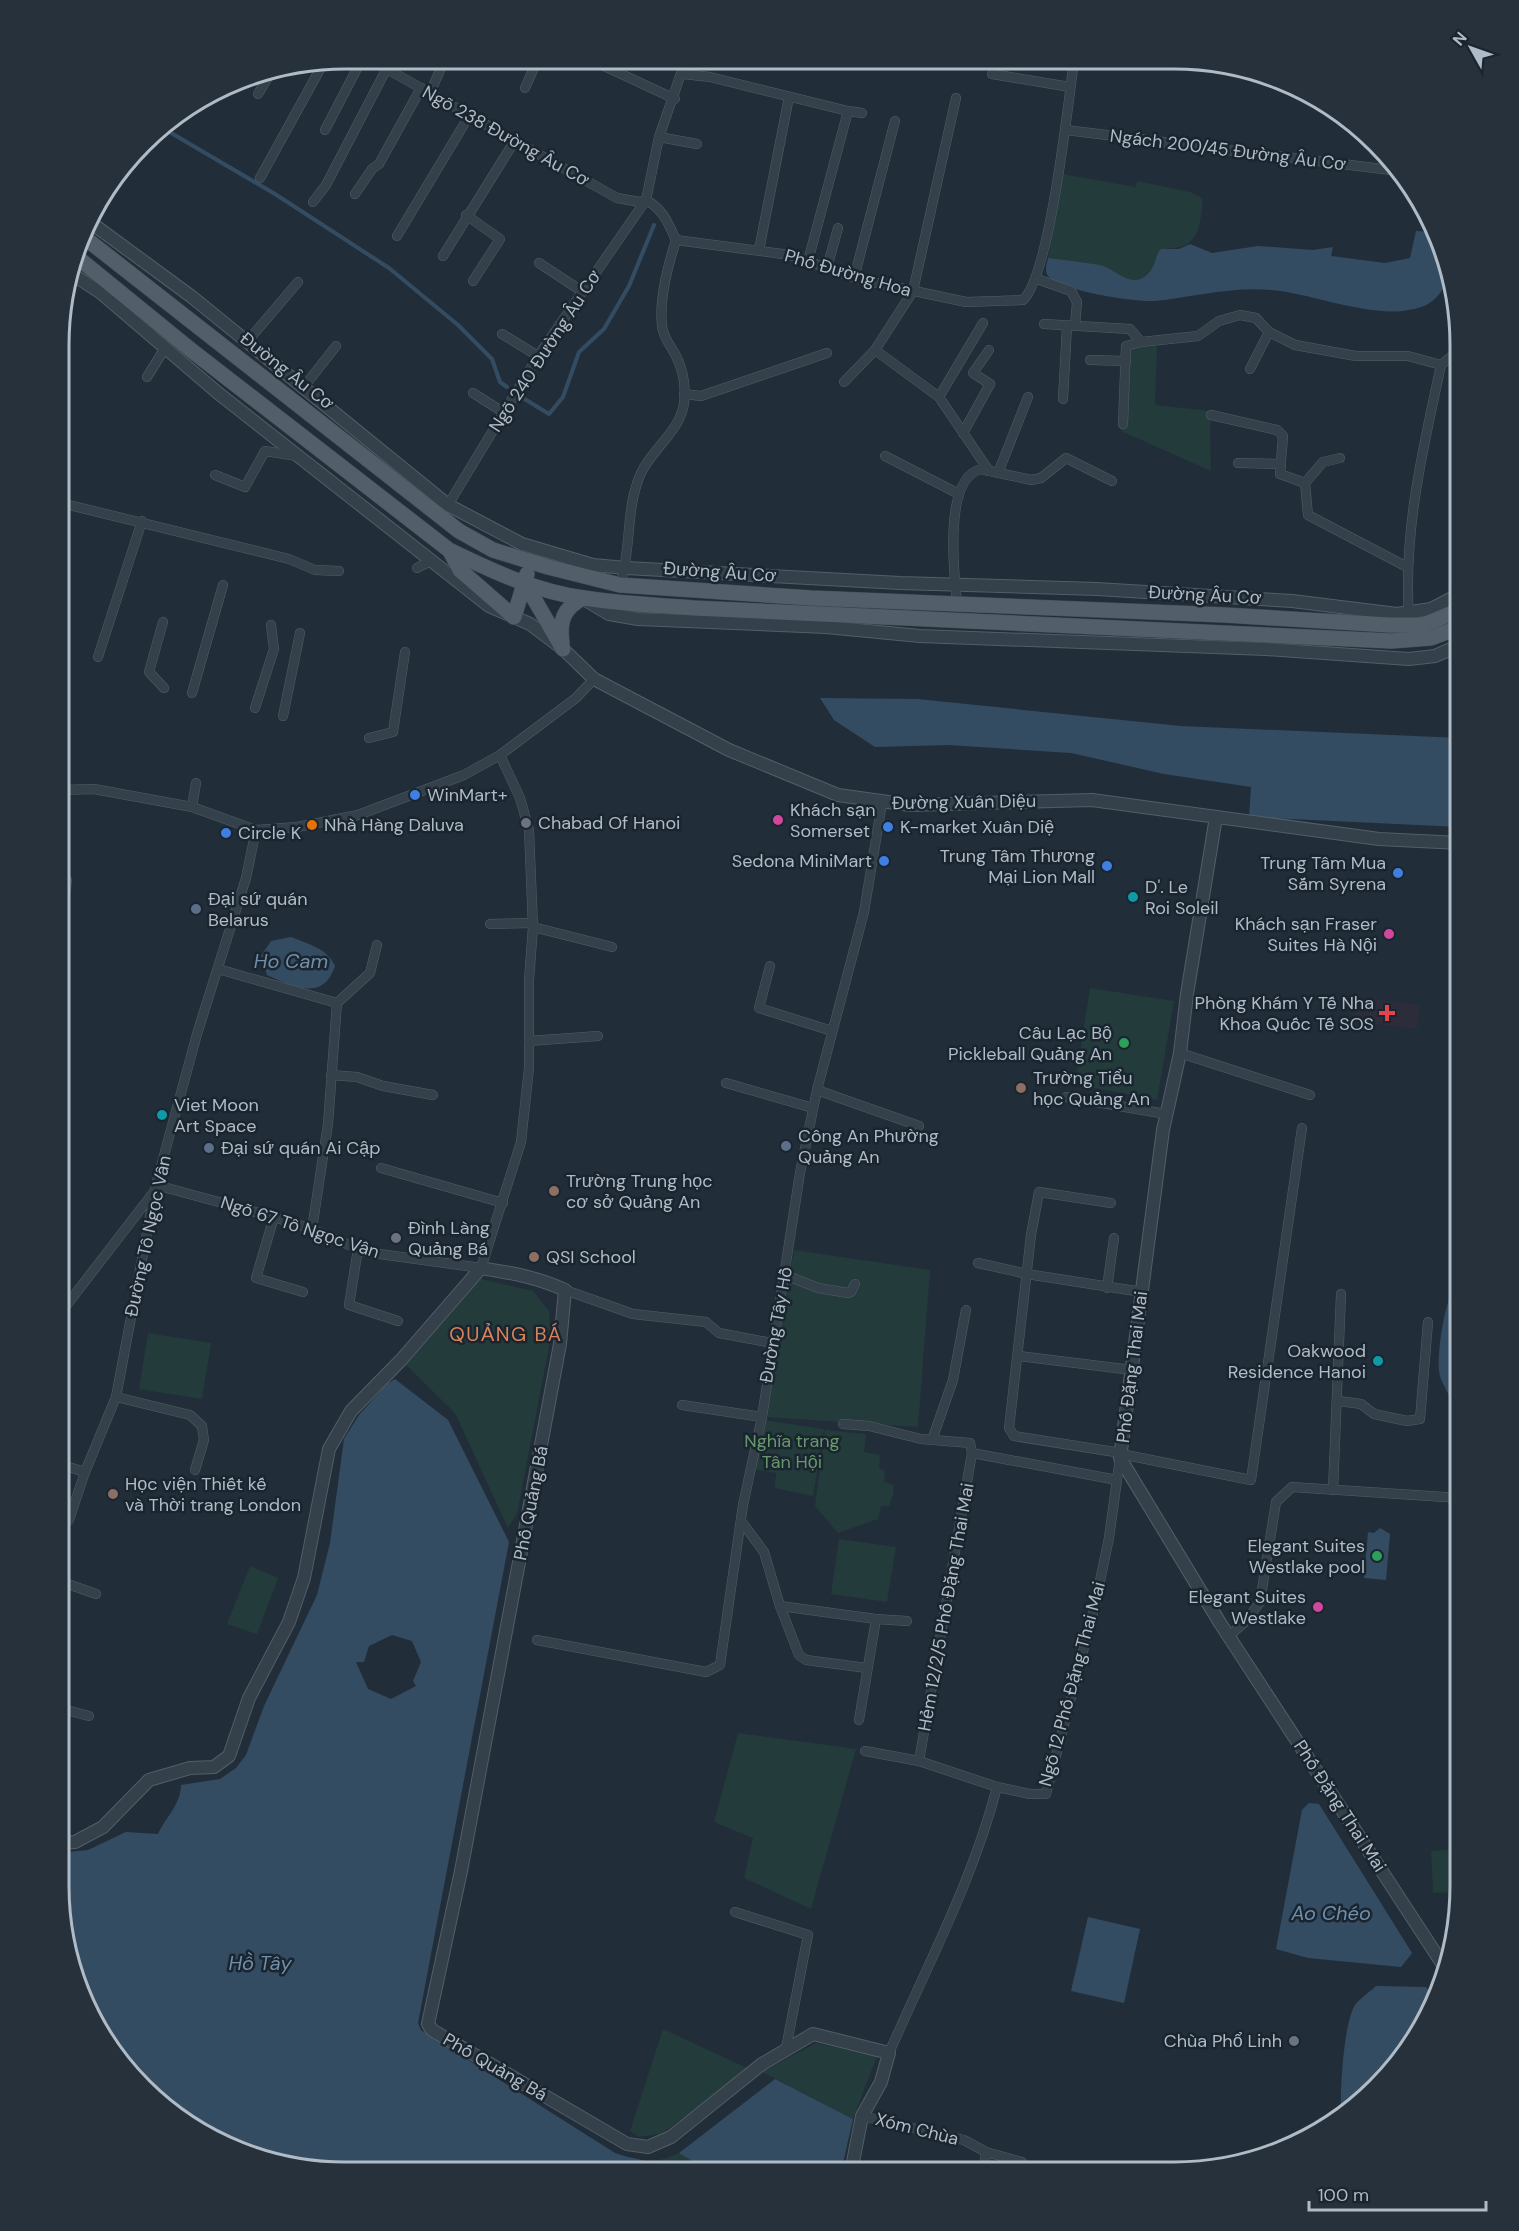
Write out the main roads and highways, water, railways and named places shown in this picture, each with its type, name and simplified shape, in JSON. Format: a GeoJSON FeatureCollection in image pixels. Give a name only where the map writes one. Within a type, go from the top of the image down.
{"type":"FeatureCollection","features":[{"type":"Feature","properties":{"kind":"main road","name":"Đường Âu Cơ"},"geometry":{"type":"LineString","coordinates":[[89,242],[459,531],[493,550],[530,562],[620,585],[856,600],[1409,620],[1424,624],[1450,614]]}},
{"type":"Feature","properties":{"kind":"main road","name":"Đường Âu Cơ"},"geometry":{"type":"LineString","coordinates":[[82,261],[191,350],[449,550],[525,584],[583,598],[855,616],[1391,641],[1431,638],[1450,631]]}},
{"type":"Feature","properties":{"kind":"main road"},"geometry":{"type":"LineString","coordinates":[[191,350],[205,333]]}},
{"type":"Feature","properties":{"kind":"main road"},"geometry":{"type":"LineString","coordinates":[[449,550],[460,570],[514,616],[530,562]]}},
{"type":"Feature","properties":{"kind":"main road"},"geometry":{"type":"LineString","coordinates":[[525,584],[563,649],[561,622],[569,607],[583,598]]}},
{"type":"Feature","properties":{"kind":"main road"},"geometry":{"type":"LineString","coordinates":[[855,616],[856,600]]}},
{"type":"Feature","properties":{"kind":"water"},"geometry":{"type":"Polygon","coordinates":[[[1416,231],[1426,232],[1444,287],[1429,303],[1404,311],[1367,309],[1289,292],[1257,289],[1154,301],[1131,300],[1082,291],[1055,281],[1046,272],[1048,258],[1100,265],[1124,277],[1138,280],[1145,277],[1151,270],[1161,249],[1179,249],[1190,244],[1212,253],[1258,246],[1313,250],[1333,247],[1331,256],[1385,263],[1410,258],[1416,231]]]}},
{"type":"Feature","properties":{"kind":"water"},"geometry":{"type":"Polygon","coordinates":[[[820,698],[917,699],[1181,726],[1450,738],[1450,827],[1249,817],[1251,787],[1164,774],[1071,753],[949,745],[875,747],[834,720],[820,698]]]}},
{"type":"Feature","properties":{"kind":"water","name":"Ho Cam"},"geometry":{"type":"Polygon","coordinates":[[[291,937],[316,947],[332,960],[335,966],[330,977],[323,984],[315,988],[297,987],[267,975],[261,956],[271,941],[291,937]]]}},
{"type":"Feature","properties":{"kind":"water"},"geometry":{"type":"Polygon","coordinates":[[[1450,1298],[1450,1400],[1440,1375],[1439,1362],[1446,1310],[1450,1298]]]}},
{"type":"Feature","properties":{"kind":"water","name":"Hồ Tây"},"geometry":{"type":"Polygon","coordinates":[[[395,1379],[448,1420],[509,1542],[418,2023],[421,2030],[615,2153],[646,2162],[345,2162],[309,2160],[274,2153],[223,2134],[207,2125],[177,2105],[150,2081],[126,2054],[106,2024],[84,1975],[71,1922],[69,1852],[88,1850],[126,1832],[158,1834],[179,1798],[181,1785],[220,1779],[236,1768],[246,1755],[264,1706],[317,1595],[330,1543],[344,1439],[359,1415],[387,1384],[395,1379]]]}},
{"type":"Feature","properties":{"kind":"water","name":"Elegant Suites Westlake pool"},"geometry":{"type":"Polygon","coordinates":[[[1380,1528],[1390,1534],[1386,1580],[1364,1578],[1368,1532],[1374,1533],[1380,1528]]]}},
{"type":"Feature","properties":{"kind":"water","name":"Ao Chéo"},"geometry":{"type":"Polygon","coordinates":[[[1309,1803],[1319,1804],[1412,1953],[1401,1967],[1308,1958],[1276,1949],[1302,1810],[1309,1803]]]}},
{"type":"Feature","properties":{"kind":"water"},"geometry":{"type":"Polygon","coordinates":[[[1088,1917],[1140,1929],[1124,2003],[1071,1991],[1088,1917]]]}},
{"type":"Feature","properties":{"kind":"water"},"geometry":{"type":"Polygon","coordinates":[[[1376,1986],[1426,1987],[1429,1991],[1413,2024],[1393,2054],[1369,2081],[1341,2106],[1343,2059],[1351,2015],[1357,2002],[1376,1986]]]}},
{"type":"Feature","properties":{"kind":"water"},"geometry":{"type":"Polygon","coordinates":[[[775,2079],[853,2119],[843,2162],[694,2162],[679,2153],[775,2079]]]}},
{"type":"Feature","properties":{"kind":"waterway"},"geometry":{"type":"LineString","coordinates":[[170,132],[275,194],[389,268],[458,325],[492,359],[500,382],[507,387]]}},
{"type":"Feature","properties":{"kind":"waterway"},"geometry":{"type":"LineString","coordinates":[[523,398],[549,414],[563,397],[579,352],[604,329],[629,286],[654,225]]}},
{"type":"Feature","properties":{"kind":"place","name":"WinMart+"},"geometry":{"type":"Point","coordinates":[415,795]}},
{"type":"Feature","properties":{"kind":"place","name":"Khách sạn Somerset"},"geometry":{"type":"Point","coordinates":[778,820]}},
{"type":"Feature","properties":{"kind":"place","name":"Chabad Of Hanoi"},"geometry":{"type":"Point","coordinates":[526,823]}},
{"type":"Feature","properties":{"kind":"place","name":"Nhà Hàng Daluva"},"geometry":{"type":"Point","coordinates":[312,825]}},
{"type":"Feature","properties":{"kind":"place","name":"K-market Xuân Diệ"},"geometry":{"type":"Point","coordinates":[888,827]}},
{"type":"Feature","properties":{"kind":"place","name":"Circle K"},"geometry":{"type":"Point","coordinates":[226,833]}},
{"type":"Feature","properties":{"kind":"place","name":"Sedona MiniMart"},"geometry":{"type":"Point","coordinates":[884,861]}},
{"type":"Feature","properties":{"kind":"place","name":"Trung Tâm Thương Mại Lion Mall"},"geometry":{"type":"Point","coordinates":[1107,866]}},
{"type":"Feature","properties":{"kind":"place","name":"Trung Tâm Mua Sắm Syrena"},"geometry":{"type":"Point","coordinates":[1398,873]}},
{"type":"Feature","properties":{"kind":"place","name":"D'. Le Roi Soleil"},"geometry":{"type":"Point","coordinates":[1133,897]}},
{"type":"Feature","properties":{"kind":"place","name":"Đại sứ quán Belarus"},"geometry":{"type":"Point","coordinates":[196,909]}},
{"type":"Feature","properties":{"kind":"place","name":"Khách sạn Fraser Suites Hà Nội"},"geometry":{"type":"Point","coordinates":[1389,934]}},
{"type":"Feature","properties":{"kind":"place","name":"Phòng Khám Y Tế Nha Khoa Quốc Tế SOS"},"geometry":{"type":"Point","coordinates":[1387,1013]}},
{"type":"Feature","properties":{"kind":"place","name":"Câu Lạc Bộ Pickleball Quảng An"},"geometry":{"type":"Point","coordinates":[1124,1043]}},
{"type":"Feature","properties":{"kind":"place","name":"Trường Tiểu học Quảng An"},"geometry":{"type":"Point","coordinates":[1021,1088]}},
{"type":"Feature","properties":{"kind":"place","name":"Viet Moon Art Space"},"geometry":{"type":"Point","coordinates":[162,1115]}},
{"type":"Feature","properties":{"kind":"place","name":"Công An Phường Quảng An"},"geometry":{"type":"Point","coordinates":[786,1146]}},
{"type":"Feature","properties":{"kind":"place","name":"Đại sứ quán Ai Cập"},"geometry":{"type":"Point","coordinates":[209,1148]}},
{"type":"Feature","properties":{"kind":"place","name":"Trường Trung học cơ sở Quảng An"},"geometry":{"type":"Point","coordinates":[554,1191]}},
{"type":"Feature","properties":{"kind":"place","name":"Đình Làng Quảng Bá"},"geometry":{"type":"Point","coordinates":[396,1238]}},
{"type":"Feature","properties":{"kind":"place","name":"QSI School"},"geometry":{"type":"Point","coordinates":[534,1257]}},
{"type":"Feature","properties":{"kind":"place","name":"Oakwood Residence Hanoi"},"geometry":{"type":"Point","coordinates":[1378,1361]}},
{"type":"Feature","properties":{"kind":"place","name":"Học viện Thiết kế và Thời trang London"},"geometry":{"type":"Point","coordinates":[113,1494]}},
{"type":"Feature","properties":{"kind":"place","name":"Elegant Suites Westlake pool"},"geometry":{"type":"Point","coordinates":[1377,1556]}},
{"type":"Feature","properties":{"kind":"place","name":"Elegant Suites Westlake"},"geometry":{"type":"Point","coordinates":[1318,1607]}},
{"type":"Feature","properties":{"kind":"place","name":"Chùa Phổ Linh"},"geometry":{"type":"Point","coordinates":[1294,2041]}},
{"type":"Feature","properties":{"kind":"district","name":"QUẢNG BÁ"},"geometry":{"type":"Point","coordinates":[506,1334]}},
{"type":"Feature","properties":{"kind":"park label","name":"Nghĩa trang Tân Hội"},"geometry":{"type":"Point","coordinates":[792,1451]}}]}
